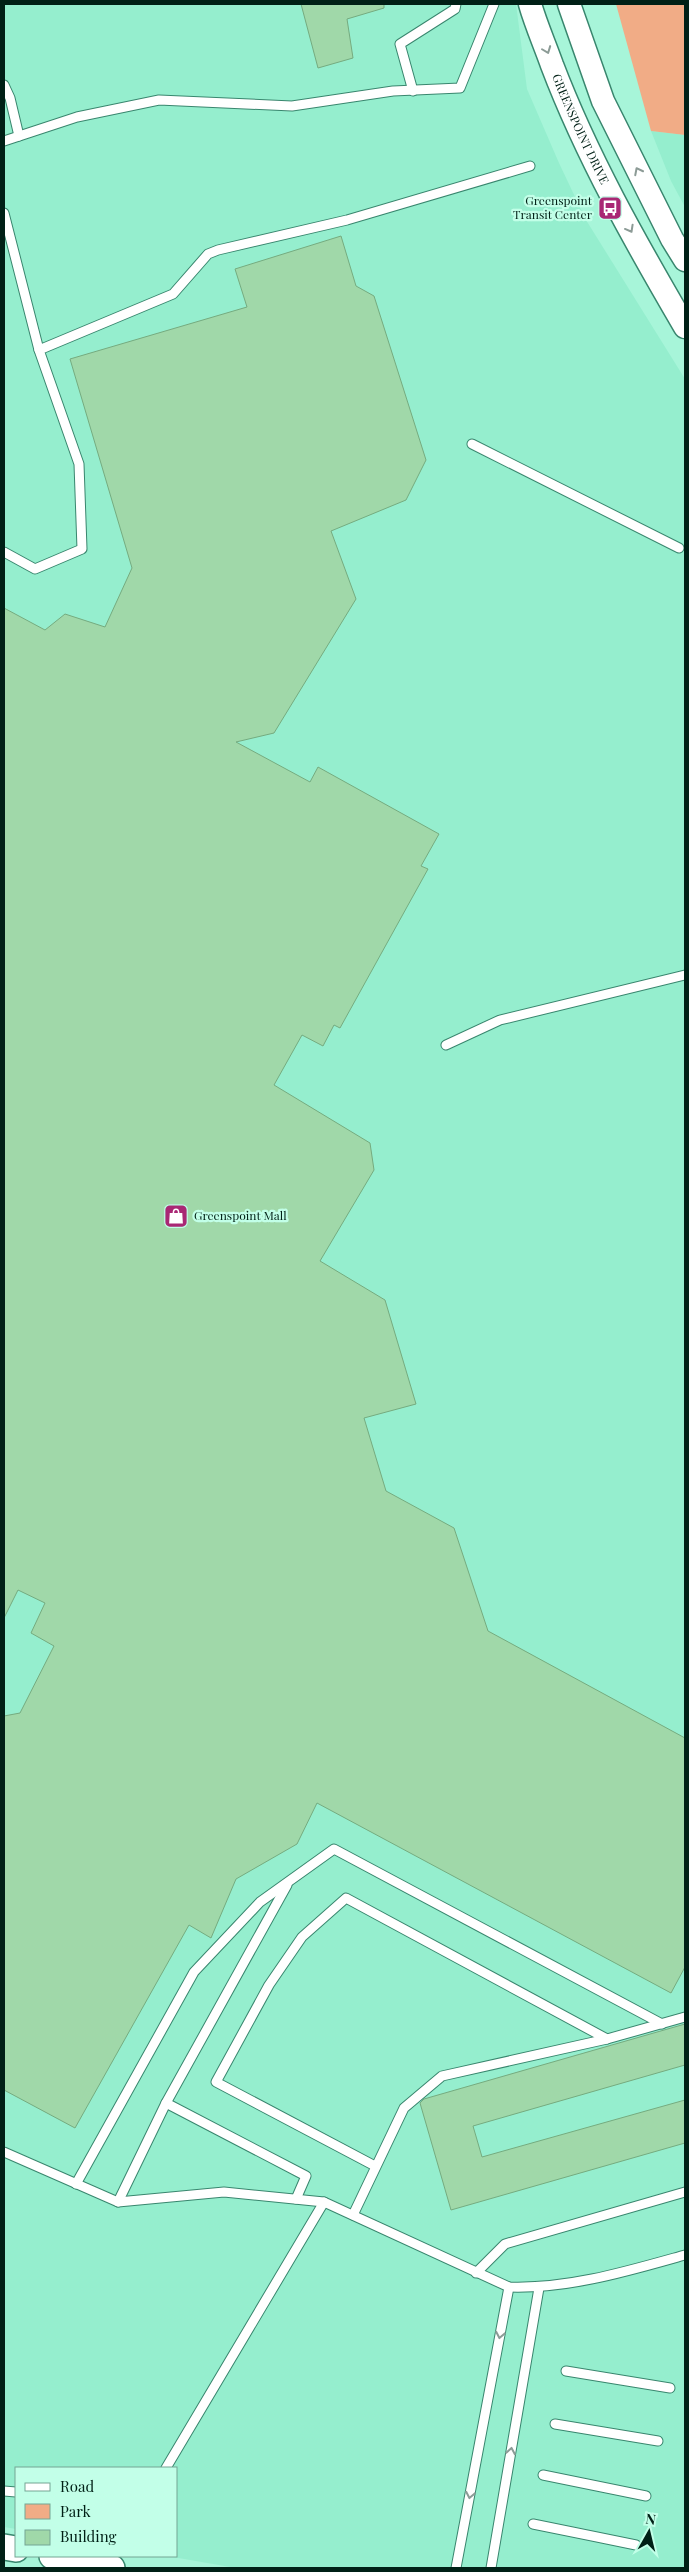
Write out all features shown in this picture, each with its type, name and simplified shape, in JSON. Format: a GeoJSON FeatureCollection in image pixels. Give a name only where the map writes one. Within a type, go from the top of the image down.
{"type":"FeatureCollection","features":[{"type":"Feature","properties":{"kind":"main road"},"geometry":{"type":"LineString","coordinates":[[57,2557],[112,2568]]}},
{"type":"Feature","properties":{"kind":"street","name":"GREENSPOINT DRIVE"},"geometry":{"type":"LineString","coordinates":[[530,4],[560,84],[584,139],[624,218],[685,327]]}},
{"type":"Feature","properties":{"kind":"street"},"geometry":{"type":"LineString","coordinates":[[569,4],[602,101],[672,239],[685,260]]}},
{"type":"Feature","properties":{"kind":"lane"},"geometry":{"type":"LineString","coordinates":[[413,90],[400,44],[456,9],[456,4]]}},
{"type":"Feature","properties":{"kind":"lane"},"geometry":{"type":"LineString","coordinates":[[4,140],[77,117],[160,100],[292,106],[413,90],[460,88],[494,4]]}},
{"type":"Feature","properties":{"kind":"lane"},"geometry":{"type":"LineString","coordinates":[[4,86],[10,98],[19,136]]}},
{"type":"Feature","properties":{"kind":"lane"},"geometry":{"type":"LineString","coordinates":[[39,350],[173,294],[208,254],[218,250],[347,220],[530,166]]}},
{"type":"Feature","properties":{"kind":"lane"},"geometry":{"type":"LineString","coordinates":[[4,212],[39,350],[79,464],[82,549],[36,569],[4,552]]}},
{"type":"Feature","properties":{"kind":"lane"},"geometry":{"type":"LineString","coordinates":[[472,444],[679,548]]}},
{"type":"Feature","properties":{"kind":"lane"},"geometry":{"type":"LineString","coordinates":[[446,1045],[500,1020],[685,975]]}},
{"type":"Feature","properties":{"kind":"lane"},"geometry":{"type":"LineString","coordinates":[[76,2184],[194,1972],[260,1902],[334,1849],[662,2024]]}},
{"type":"Feature","properties":{"kind":"lane"},"geometry":{"type":"LineString","coordinates":[[118,2202],[166,2103],[290,1881]]}},
{"type":"Feature","properties":{"kind":"lane"},"geometry":{"type":"LineString","coordinates":[[375,2166],[216,2082],[268,1985],[302,1937],[346,1898],[608,2039]]}},
{"type":"Feature","properties":{"kind":"lane"},"geometry":{"type":"LineString","coordinates":[[353,2215],[404,2108],[442,2076],[608,2039],[685,2017]]}},
{"type":"Feature","properties":{"kind":"lane"},"geometry":{"type":"LineString","coordinates":[[166,2103],[306,2176],[296,2199]]}},
{"type":"Feature","properties":{"kind":"lane"},"geometry":{"type":"LineString","coordinates":[[4,2152],[118,2202],[224,2192],[324,2202],[509,2287],[539,2288],[624,2273],[685,2255]]}},
{"type":"Feature","properties":{"kind":"lane"},"geometry":{"type":"LineString","coordinates":[[476,2272],[505,2244],[685,2192]]}},
{"type":"Feature","properties":{"kind":"lane"},"geometry":{"type":"LineString","coordinates":[[167,2467],[324,2202]]}},
{"type":"Feature","properties":{"kind":"lane"},"geometry":{"type":"LineString","coordinates":[[456,2568],[509,2287]]}},
{"type":"Feature","properties":{"kind":"lane"},"geometry":{"type":"LineString","coordinates":[[491,2568],[539,2288]]}},
{"type":"Feature","properties":{"kind":"lane"},"geometry":{"type":"LineString","coordinates":[[566,2371],[670,2388]]}},
{"type":"Feature","properties":{"kind":"lane"},"geometry":{"type":"LineString","coordinates":[[554,2424],[658,2441]]}},
{"type":"Feature","properties":{"kind":"lane"},"geometry":{"type":"LineString","coordinates":[[543,2475],[646,2496]]}},
{"type":"Feature","properties":{"kind":"lane"},"geometry":{"type":"LineString","coordinates":[[533,2524],[636,2546]]}},
{"type":"Feature","properties":{"kind":"shaded area"},"geometry":{"type":"Polygon","coordinates":[[[4,4],[516,4],[527,89],[559,163],[586,220],[685,379],[685,2568],[236,2568],[173,2557],[178,2557],[178,2467],[15,2467],[15,2529],[4,2527],[4,4]]]}},
{"type":"Feature","properties":{"kind":"shaded area"},"geometry":{"type":"Polygon","coordinates":[[[651,131],[685,135],[685,207],[671,181],[651,131]]]}},
{"type":"Feature","properties":{"kind":"green space"},"geometry":{"type":"Polygon","coordinates":[[[616,4],[685,4],[685,135],[651,131],[616,4]]]}},
{"type":"Feature","properties":{"kind":"building"},"geometry":{"type":"Polygon","coordinates":[[[301,4],[384,4],[384,8],[347,19],[353,58],[318,68],[301,4]]]}},
{"type":"Feature","properties":{"kind":"building","name":"Greenspoint Mall"},"geometry":{"type":"Polygon","coordinates":[[[341,236],[356,286],[374,296],[426,460],[406,500],[331,531],[356,599],[274,733],[236,742],[310,782],[318,767],[439,834],[421,866],[428,869],[340,1028],[334,1025],[323,1046],[302,1035],[274,1085],[370,1143],[374,1170],[320,1261],[385,1300],[416,1404],[364,1418],[386,1491],[454,1528],[488,1631],[685,1738],[685,1967],[671,1993],[317,1803],[297,1844],[236,1879],[211,1938],[189,1925],[75,2128],[4,2090],[4,1716],[20,1713],[54,1646],[31,1633],[45,1603],[18,1590],[4,1618],[4,608],[45,630],[65,614],[105,627],[132,568],[70,359],[247,307],[235,269],[341,236]]]}},
{"type":"Feature","properties":{"kind":"building"},"geometry":{"type":"Polygon","coordinates":[[[685,2024],[685,2065],[473,2126],[482,2157],[685,2100],[685,2143],[451,2210],[420,2103],[424,2099],[685,2024]]]}},
{"type":"Feature","properties":{"kind":"place","name":"Greenspoint Transit Center"},"geometry":{"type":"Point","coordinates":[610,208]}},
{"type":"Feature","properties":{"kind":"place","name":"Greenspoint Mall"},"geometry":{"type":"Point","coordinates":[176,1216]}}]}
